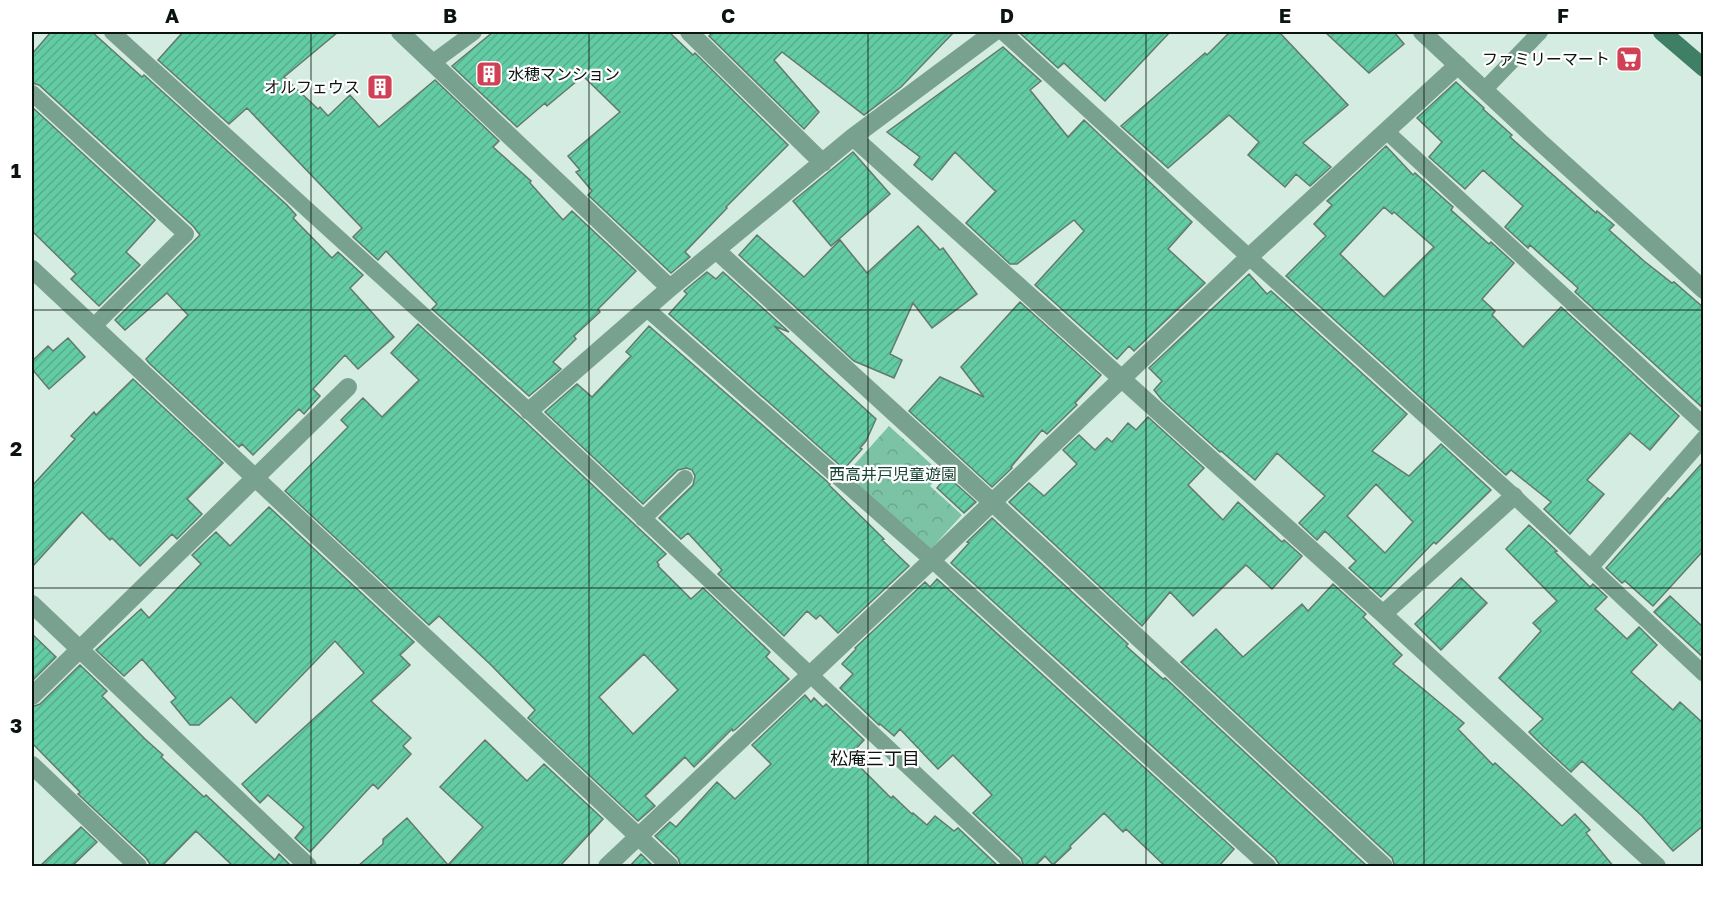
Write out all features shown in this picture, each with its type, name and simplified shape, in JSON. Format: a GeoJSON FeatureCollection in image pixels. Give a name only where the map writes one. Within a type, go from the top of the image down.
{"type":"FeatureCollection","features":[{"type":"Feature","properties":{"kind":"street"},"geometry":{"type":"LineString","coordinates":[[400,32],[670,288]]}},
{"type":"Feature","properties":{"kind":"street"},"geometry":{"type":"LineString","coordinates":[[689,32],[823,163]]}},
{"type":"Feature","properties":{"kind":"street"},"geometry":{"type":"LineString","coordinates":[[529,411],[670,288],[853,137],[993,32]]}},
{"type":"Feature","properties":{"kind":"street"},"geometry":{"type":"LineString","coordinates":[[1422,32],[1703,288]]}},
{"type":"Feature","properties":{"kind":"street"},"geometry":{"type":"LineString","coordinates":[[1662,32],[1704,68]]}},
{"type":"Feature","properties":{"kind":"street"},"geometry":{"type":"LineString","coordinates":[[607,867],[1249,257],[1458,65]]}},
{"type":"Feature","properties":{"kind":"street"},"geometry":{"type":"LineString","coordinates":[[853,137],[1383,614],[1657,867]]}},
{"type":"Feature","properties":{"kind":"street"},"geometry":{"type":"LineString","coordinates":[[716,250],[992,502],[1384,867]]}},
{"type":"Feature","properties":{"kind":"street"},"geometry":{"type":"LineString","coordinates":[[32,269],[670,867]]}},
{"type":"Feature","properties":{"kind":"street"},"geometry":{"type":"LineString","coordinates":[[32,696],[348,387]]}},
{"type":"Feature","properties":{"kind":"street"},"geometry":{"type":"LineString","coordinates":[[1383,614],[1514,496]]}},
{"type":"Feature","properties":{"kind":"street"},"geometry":{"type":"LineString","coordinates":[[32,604],[308,867]]}},
{"type":"Feature","properties":{"kind":"street"},"geometry":{"type":"LineString","coordinates":[[32,765],[138,867]]}},
{"type":"Feature","properties":{"kind":"lane"},"geometry":{"type":"LineString","coordinates":[[112,32],[529,411],[1014,867]]}},
{"type":"Feature","properties":{"kind":"lane"},"geometry":{"type":"LineString","coordinates":[[432,63],[474,32]]}},
{"type":"Feature","properties":{"kind":"lane"},"geometry":{"type":"LineString","coordinates":[[1002,32],[1514,496],[1704,674]]}},
{"type":"Feature","properties":{"kind":"lane"},"geometry":{"type":"LineString","coordinates":[[1485,89],[1540,32]]}},
{"type":"Feature","properties":{"kind":"lane"},"geometry":{"type":"LineString","coordinates":[[32,93],[186,234],[93,327]]}},
{"type":"Feature","properties":{"kind":"lane"},"geometry":{"type":"LineString","coordinates":[[1386,131],[1704,425]]}},
{"type":"Feature","properties":{"kind":"lane"},"geometry":{"type":"LineString","coordinates":[[647,309],[932,560],[1268,867]]}},
{"type":"Feature","properties":{"kind":"lane"},"geometry":{"type":"LineString","coordinates":[[1591,567],[1704,438]]}},
{"type":"Feature","properties":{"kind":"lane"},"geometry":{"type":"LineString","coordinates":[[643,519],[685,478]]}},
{"type":"Feature","properties":{"kind":"green space","name":"西高井戸児童遊園"},"geometry":{"type":"Polygon","coordinates":[[[889,426],[941,473],[930,486],[962,515],[929,551],[845,475],[889,426]]]}},
{"type":"Feature","properties":{"kind":"building"},"geometry":{"type":"Polygon","coordinates":[[[51,32],[92,32],[142,77],[144,75],[287,205],[296,215],[293,218],[332,258],[338,252],[363,275],[350,288],[394,337],[358,369],[345,355],[313,389],[320,396],[304,414],[299,409],[253,455],[242,444],[239,447],[146,359],[188,315],[167,293],[125,330],[115,320],[200,235],[193,226],[39,85],[32,83],[32,54],[51,32]]]}},
{"type":"Feature","properties":{"kind":"building"},"geometry":{"type":"Polygon","coordinates":[[[183,32],[338,32],[284,77],[328,116],[350,95],[379,127],[435,80],[499,141],[493,147],[531,181],[530,183],[563,220],[572,211],[636,271],[598,309],[600,312],[574,336],[576,339],[553,362],[561,369],[529,396],[432,309],[437,304],[386,251],[378,260],[353,237],[362,228],[247,108],[229,124],[158,60],[183,32]]]}},
{"type":"Feature","properties":{"kind":"building"},"geometry":{"type":"Polygon","coordinates":[[[493,32],[669,32],[693,55],[695,53],[788,145],[726,207],[685,252],[690,257],[671,273],[588,195],[592,191],[576,172],[580,170],[568,156],[620,112],[583,76],[547,106],[545,103],[517,127],[452,66],[493,32]]]}},
{"type":"Feature","properties":{"kind":"building"},"geometry":{"type":"Polygon","coordinates":[[[713,32],[954,32],[901,87],[864,115],[782,52],[774,60],[819,112],[804,129],[709,36],[713,32]]]}},
{"type":"Feature","properties":{"kind":"building"},"geometry":{"type":"Polygon","coordinates":[[[1024,32],[1170,32],[1105,101],[1064,63],[1058,68],[1021,34],[1024,32]]]}},
{"type":"Feature","properties":{"kind":"building"},"geometry":{"type":"Polygon","coordinates":[[[1230,32],[1279,32],[1348,105],[1303,143],[1331,167],[1310,186],[1296,174],[1285,187],[1248,155],[1259,142],[1229,115],[1168,168],[1121,126],[1205,53],[1207,55],[1230,32]]]}},
{"type":"Feature","properties":{"kind":"building"},"geometry":{"type":"Polygon","coordinates":[[[1325,32],[1394,32],[1404,44],[1369,73],[1325,32]]]}},
{"type":"Feature","properties":{"kind":"building"},"geometry":{"type":"Polygon","coordinates":[[[1003,47],[1041,81],[1030,90],[1068,137],[1084,120],[1192,222],[1168,249],[1205,283],[1134,351],[1129,346],[1117,359],[1035,285],[1084,231],[1074,220],[1017,264],[1010,264],[966,223],[996,191],[955,152],[932,180],[914,165],[920,157],[887,132],[1003,47]]]}},
{"type":"Feature","properties":{"kind":"building"},"geometry":{"type":"Polygon","coordinates":[[[1456,82],[1512,135],[1510,137],[1596,213],[1597,211],[1614,225],[1609,230],[1704,308],[1704,409],[1575,292],[1578,288],[1530,245],[1528,248],[1505,227],[1523,206],[1483,170],[1465,189],[1429,157],[1442,142],[1417,118],[1456,82]]]}},
{"type":"Feature","properties":{"kind":"building"},"geometry":{"type":"Polygon","coordinates":[[[32,107],[155,220],[126,252],[140,265],[99,306],[71,279],[76,274],[32,231],[32,107]]]}},
{"type":"Feature","properties":{"kind":"building"},"geometry":{"type":"Polygon","coordinates":[[[1386,146],[1413,175],[1415,173],[1453,207],[1451,210],[1514,263],[1482,299],[1495,311],[1492,315],[1523,347],[1561,307],[1679,416],[1650,450],[1630,433],[1587,480],[1604,494],[1570,534],[1544,509],[1551,502],[1511,470],[1506,475],[1286,276],[1326,236],[1314,224],[1332,205],[1327,201],[1386,146]],[[1384,207],[1340,254],[1384,297],[1434,247],[1394,212],[1392,214],[1384,207]]]}},
{"type":"Feature","properties":{"kind":"building"},"geometry":{"type":"Polygon","coordinates":[[[853,152],[890,194],[831,246],[793,201],[853,152]]]}},
{"type":"Feature","properties":{"kind":"building"},"geometry":{"type":"Polygon","coordinates":[[[918,226],[940,250],[943,248],[977,294],[932,328],[913,303],[890,354],[902,360],[894,378],[854,361],[739,255],[757,235],[804,277],[840,240],[867,273],[918,226]]]}},
{"type":"Feature","properties":{"kind":"building"},"geometry":{"type":"Polygon","coordinates":[[[707,272],[716,279],[723,272],[789,332],[774,326],[876,419],[866,441],[860,448],[862,449],[844,469],[669,314],[687,294],[684,291],[707,272]]]}},
{"type":"Feature","properties":{"kind":"building"},"geometry":{"type":"Polygon","coordinates":[[[1249,274],[1267,294],[1271,291],[1407,414],[1372,451],[1409,476],[1441,444],[1491,490],[1436,544],[1434,542],[1381,597],[1349,568],[1356,561],[1325,531],[1317,540],[1299,523],[1325,496],[1277,453],[1255,480],[1162,400],[1154,390],[1162,381],[1149,368],[1249,274]],[[1376,484],[1347,516],[1385,553],[1413,522],[1376,484]]]}},
{"type":"Feature","properties":{"kind":"building"},"geometry":{"type":"Polygon","coordinates":[[[1020,302],[1101,375],[1075,403],[1077,405],[1047,434],[1042,430],[1012,468],[992,487],[909,411],[940,377],[984,397],[961,367],[1020,302]]]}},
{"type":"Feature","properties":{"kind":"building"},"geometry":{"type":"Polygon","coordinates":[[[418,324],[666,554],[657,562],[658,566],[691,599],[703,588],[770,652],[766,657],[789,679],[736,729],[733,731],[732,729],[694,767],[685,757],[645,796],[655,806],[638,821],[528,718],[535,710],[439,616],[429,625],[285,491],[348,427],[341,420],[363,398],[382,417],[419,380],[391,353],[418,324]],[[644,654],[599,697],[633,734],[678,690],[644,654]]]}},
{"type":"Feature","properties":{"kind":"building"},"geometry":{"type":"Polygon","coordinates":[[[649,326],[830,484],[909,566],[838,633],[820,615],[816,619],[807,611],[784,636],[718,574],[722,570],[688,533],[681,539],[659,518],[693,485],[695,476],[692,470],[687,468],[678,470],[643,504],[545,412],[577,384],[592,397],[631,356],[626,352],[649,326]]]}},
{"type":"Feature","properties":{"kind":"building"},"geometry":{"type":"Polygon","coordinates":[[[68,338],[85,357],[49,389],[32,369],[32,361],[48,346],[53,351],[68,338]]]}},
{"type":"Feature","properties":{"kind":"building"},"geometry":{"type":"Polygon","coordinates":[[[133,379],[223,463],[187,499],[202,514],[177,539],[172,534],[140,566],[82,512],[32,567],[32,486],[75,439],[71,436],[94,412],[96,415],[133,379]]]}},
{"type":"Feature","properties":{"kind":"building"},"geometry":{"type":"Polygon","coordinates":[[[1148,417],[1204,468],[1188,485],[1223,520],[1238,502],[1282,542],[1284,540],[1302,556],[1272,589],[1246,565],[1193,616],[1170,592],[1142,626],[1009,502],[1029,483],[1044,496],[1077,464],[1063,450],[1079,435],[1095,450],[1107,438],[1112,442],[1128,423],[1136,430],[1148,417]]]}},
{"type":"Feature","properties":{"kind":"building"},"geometry":{"type":"Polygon","coordinates":[[[1704,461],[1704,550],[1653,606],[1625,581],[1622,583],[1606,568],[1704,461]]]}},
{"type":"Feature","properties":{"kind":"building"},"geometry":{"type":"Polygon","coordinates":[[[947,476],[976,502],[964,513],[937,488],[947,476]]]}},
{"type":"Feature","properties":{"kind":"building"},"geometry":{"type":"Polygon","coordinates":[[[269,507],[414,642],[400,655],[410,665],[371,701],[411,738],[403,746],[411,754],[378,789],[373,784],[310,852],[295,838],[304,827],[268,795],[260,803],[242,784],[364,673],[335,641],[256,723],[231,697],[199,725],[190,725],[171,702],[176,698],[142,659],[124,676],[96,650],[141,609],[149,618],[201,564],[192,555],[216,532],[230,546],[269,507]]]}},
{"type":"Feature","properties":{"kind":"building"},"geometry":{"type":"Polygon","coordinates":[[[992,518],[1128,644],[1126,646],[1163,679],[1165,678],[1368,867],[1281,867],[1275,858],[951,563],[969,543],[967,542],[992,518]]]}},
{"type":"Feature","properties":{"kind":"building"},"geometry":{"type":"Polygon","coordinates":[[[1529,525],[1590,587],[1593,584],[1607,597],[1595,609],[1627,639],[1639,627],[1657,645],[1631,672],[1673,710],[1680,702],[1704,724],[1704,825],[1673,851],[1642,816],[1582,761],[1571,772],[1544,747],[1529,732],[1543,719],[1499,678],[1541,631],[1533,623],[1557,601],[1506,549],[1529,525]]]}},
{"type":"Feature","properties":{"kind":"building"},"geometry":{"type":"Polygon","coordinates":[[[1461,578],[1487,603],[1441,650],[1415,624],[1461,578]]]}},
{"type":"Feature","properties":{"kind":"building"},"geometry":{"type":"Polygon","coordinates":[[[937,579],[1234,849],[1218,867],[1166,867],[1126,829],[1123,832],[1104,813],[1053,865],[1045,856],[1034,867],[1024,867],[1021,858],[973,813],[992,795],[953,755],[938,769],[900,729],[894,736],[840,688],[853,674],[842,664],[855,648],[925,582],[930,587],[937,579]]]}},
{"type":"Feature","properties":{"kind":"building"},"geometry":{"type":"Polygon","coordinates":[[[1333,584],[1366,614],[1363,617],[1402,655],[1393,664],[1464,723],[1458,729],[1493,765],[1495,763],[1562,826],[1575,814],[1590,830],[1586,833],[1614,867],[1395,867],[1392,858],[1181,662],[1216,629],[1243,657],[1302,604],[1308,611],[1333,584]]]}},
{"type":"Feature","properties":{"kind":"building"},"geometry":{"type":"Polygon","coordinates":[[[1670,596],[1704,628],[1704,658],[1654,612],[1670,596]]]}},
{"type":"Feature","properties":{"kind":"building"},"geometry":{"type":"Polygon","coordinates":[[[32,634],[56,657],[32,681],[32,634]]]}},
{"type":"Feature","properties":{"kind":"building"},"geometry":{"type":"Polygon","coordinates":[[[80,665],[107,691],[102,696],[163,755],[161,757],[204,797],[206,795],[275,860],[279,854],[292,867],[234,867],[196,831],[161,867],[152,867],[146,858],[78,794],[80,792],[32,743],[32,707],[40,704],[80,665]]]}},
{"type":"Feature","properties":{"kind":"building"},"geometry":{"type":"Polygon","coordinates":[[[805,695],[811,702],[814,698],[823,707],[826,704],[864,740],[849,756],[891,798],[893,796],[927,825],[935,816],[954,831],[958,828],[999,867],[681,867],[678,858],[655,836],[670,822],[676,827],[717,782],[735,799],[771,764],[752,745],[805,695]]]}},
{"type":"Feature","properties":{"kind":"building"},"geometry":{"type":"Polygon","coordinates":[[[485,740],[527,781],[544,764],[603,819],[559,867],[357,867],[407,818],[448,865],[483,827],[440,787],[485,740]]]}},
{"type":"Feature","properties":{"kind":"building"},"geometry":{"type":"Polygon","coordinates":[[[81,827],[97,842],[71,867],[39,867],[81,827]]]}},
{"type":"Feature","properties":{"kind":"building"},"geometry":{"type":"Polygon","coordinates":[[[641,854],[654,867],[629,867],[641,854]]]}},
{"type":"Feature","properties":{"kind":"place","name":"ファミリーマート"},"geometry":{"type":"Point","coordinates":[1629,59]}},
{"type":"Feature","properties":{"kind":"place","name":"水穂マンション"},"geometry":{"type":"Point","coordinates":[489,74]}},
{"type":"Feature","properties":{"kind":"place","name":"オルフェウス"},"geometry":{"type":"Point","coordinates":[380,87]}},
{"type":"Feature","properties":{"kind":"district","name":"松庵三丁目"},"geometry":{"type":"Point","coordinates":[875,758]}}]}
